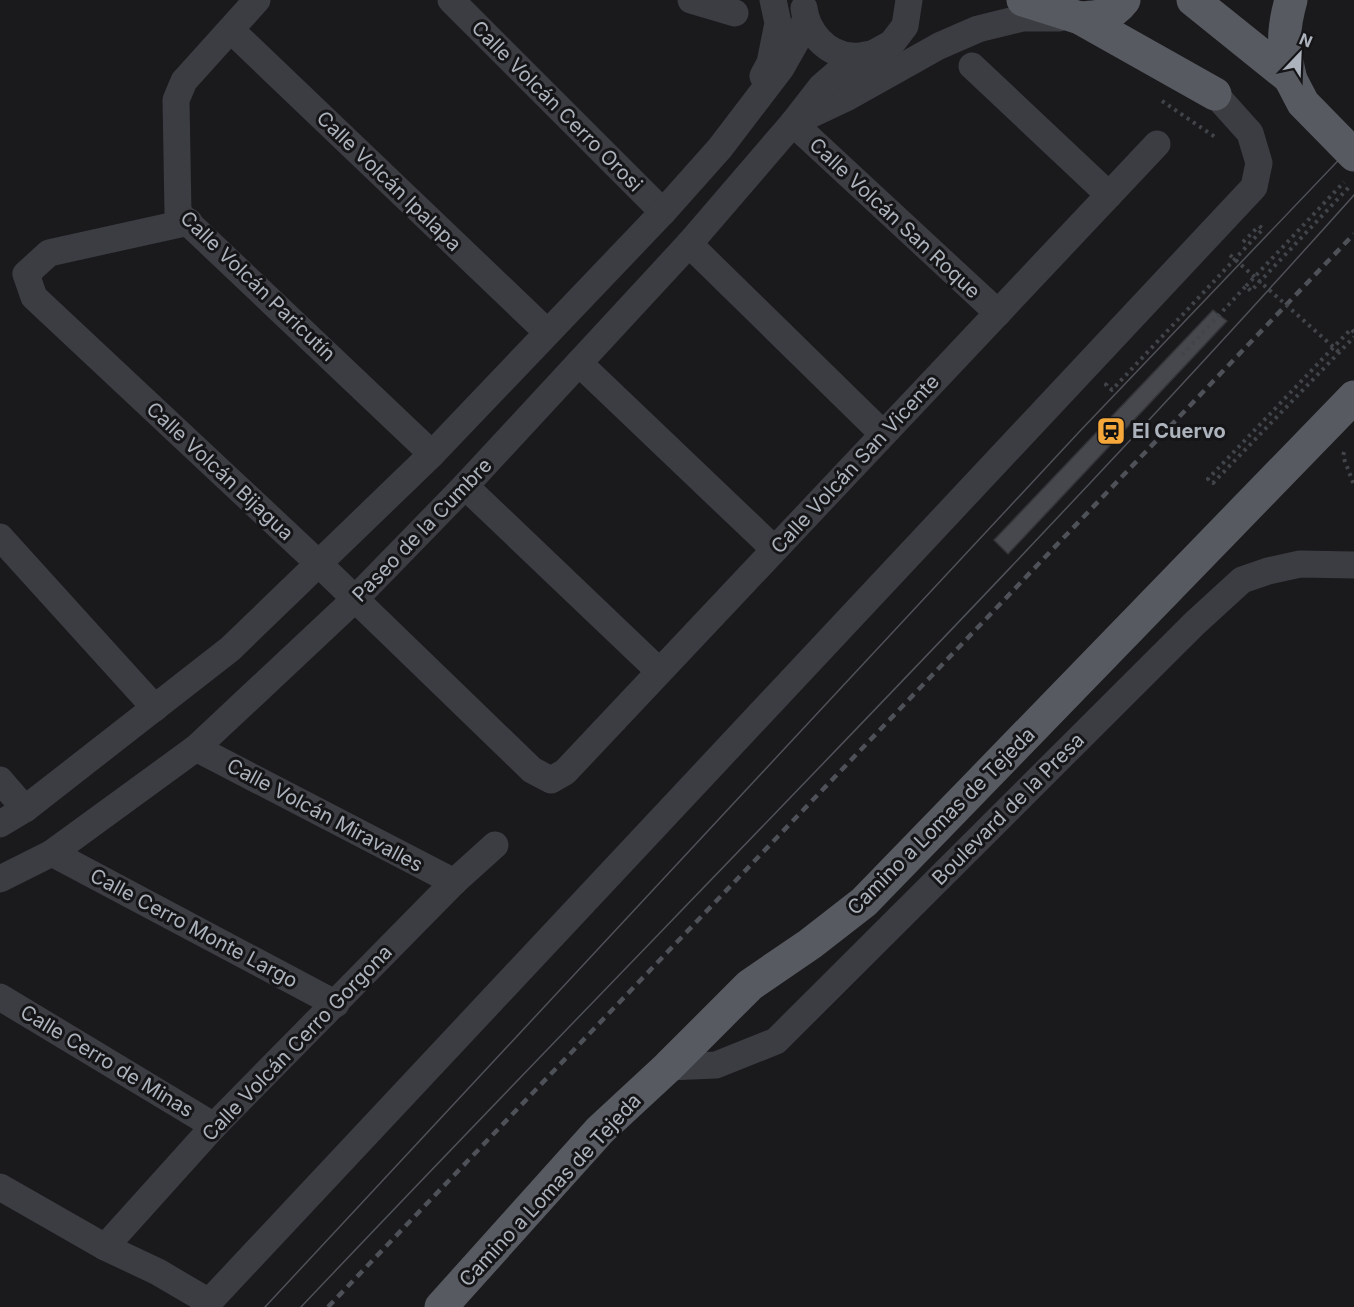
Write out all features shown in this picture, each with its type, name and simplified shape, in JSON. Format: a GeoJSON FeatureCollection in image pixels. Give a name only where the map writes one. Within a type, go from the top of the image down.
{"type":"FeatureCollection","features":[{"type":"Feature","properties":{"kind":"main road"},"geometry":{"type":"LineString","coordinates":[[1023,0],[1080,18],[1215,94]]}},
{"type":"Feature","properties":{"kind":"main road"},"geometry":{"type":"LineString","coordinates":[[1080,18],[1100,17],[1115,11],[1124,0]]}},
{"type":"Feature","properties":{"kind":"main road"},"geometry":{"type":"LineString","coordinates":[[1193,0],[1290,78]]}},
{"type":"Feature","properties":{"kind":"main road"},"geometry":{"type":"LineString","coordinates":[[1291,0],[1284,24],[1284,55],[1290,78],[1303,103],[1354,155]]}},
{"type":"Feature","properties":{"kind":"main road","name":"Camino a Lomas de Tejeda"},"geometry":{"type":"LineString","coordinates":[[441,1307],[600,1130],[668,1067],[750,985],[810,944],[864,902],[1345,408]]}},
{"type":"Feature","properties":{"kind":"street","name":"Calle Volcán Paricutín"},"geometry":{"type":"LineString","coordinates":[[257,0],[184,81],[176,100],[178,213],[432,454]]}},
{"type":"Feature","properties":{"kind":"street","name":"Calle Volcán Cerro Orosi"},"geometry":{"type":"LineString","coordinates":[[451,0],[663,212]]}},
{"type":"Feature","properties":{"kind":"street"},"geometry":{"type":"LineString","coordinates":[[691,0],[735,13]]}},
{"type":"Feature","properties":{"kind":"street"},"geometry":{"type":"LineString","coordinates":[[733,132],[770,63],[778,23],[773,0]]}},
{"type":"Feature","properties":{"kind":"street","name":"Paseo de la Cumbre"},"geometry":{"type":"LineString","coordinates":[[0,879],[52,853],[196,748],[355,599],[465,486],[689,244],[821,87],[836,74],[892,43],[905,26],[909,0]]}},
{"type":"Feature","properties":{"kind":"street"},"geometry":{"type":"LineString","coordinates":[[0,824],[25,809],[230,649],[432,454],[663,212],[733,132],[781,68],[798,38],[805,9]]}},
{"type":"Feature","properties":{"kind":"street"},"geometry":{"type":"LineString","coordinates":[[805,9],[815,37],[832,50],[851,57],[873,54]]}},
{"type":"Feature","properties":{"kind":"street","name":"Paseo de la Cumbre"},"geometry":{"type":"LineString","coordinates":[[793,123],[848,97],[939,46],[978,29],[1023,18],[1080,18]]}},
{"type":"Feature","properties":{"kind":"street","name":"Calle Volcán Ipalapa"},"geometry":{"type":"LineString","coordinates":[[231,30],[547,332]]}},
{"type":"Feature","properties":{"kind":"street"},"geometry":{"type":"LineString","coordinates":[[972,66],[1109,195]]}},
{"type":"Feature","properties":{"kind":"street"},"geometry":{"type":"LineString","coordinates":[[0,1187],[105,1247],[158,1272],[209,1302],[1254,187],[1259,164],[1250,133],[1215,94]]}},
{"type":"Feature","properties":{"kind":"street","name":"Calle Volcán San Roque"},"geometry":{"type":"LineString","coordinates":[[793,123],[998,313]]}},
{"type":"Feature","properties":{"kind":"street","name":"Calle Volcán San Vicente"},"geometry":{"type":"LineString","coordinates":[[551,780],[564,772],[1157,144]]}},
{"type":"Feature","properties":{"kind":"street","name":"Calle Volcán Bijagua"},"geometry":{"type":"LineString","coordinates":[[189,222],[49,253],[27,274],[34,297],[318,563],[532,770],[551,780]]}},
{"type":"Feature","properties":{"kind":"street"},"geometry":{"type":"LineString","coordinates":[[689,244],[883,434]]}},
{"type":"Feature","properties":{"kind":"street"},"geometry":{"type":"LineString","coordinates":[[579,363],[774,549]]}},
{"type":"Feature","properties":{"kind":"street"},"geometry":{"type":"LineString","coordinates":[[465,486],[659,671]]}},
{"type":"Feature","properties":{"kind":"street"},"geometry":{"type":"LineString","coordinates":[[0,537],[155,708]]}},
{"type":"Feature","properties":{"kind":"street","name":"Boulevard de la Presa"},"geometry":{"type":"LineString","coordinates":[[668,1067],[716,1065],[776,1041],[1195,623],[1242,580],[1300,564],[1354,565]]}},
{"type":"Feature","properties":{"kind":"street","name":"Calle Volcán Miravalles"},"geometry":{"type":"LineString","coordinates":[[196,748],[454,882]]}},
{"type":"Feature","properties":{"kind":"street"},"geometry":{"type":"LineString","coordinates":[[0,780],[25,809]]}},
{"type":"Feature","properties":{"kind":"street","name":"Calle Volcán Cerro Gorgona"},"geometry":{"type":"LineString","coordinates":[[105,1247],[214,1126],[454,882],[495,844]]}},
{"type":"Feature","properties":{"kind":"street","name":"Calle Cerro Monte Largo"},"geometry":{"type":"LineString","coordinates":[[52,853],[336,1004]]}},
{"type":"Feature","properties":{"kind":"street","name":"Calle Cerro de Minas"},"geometry":{"type":"LineString","coordinates":[[0,997],[214,1126]]}},
{"type":"Feature","properties":{"kind":"path"},"geometry":{"type":"LineString","coordinates":[[1157,98],[1215,138]]}},
{"type":"Feature","properties":{"kind":"path"},"geometry":{"type":"LineString","coordinates":[[1182,355],[1253,276],[1346,180],[1351,184],[1251,291],[1246,286]]}},
{"type":"Feature","properties":{"kind":"path"},"geometry":{"type":"LineString","coordinates":[[1114,376],[1106,385],[1112,390],[1263,230],[1237,206]]}},
{"type":"Feature","properties":{"kind":"path"},"geometry":{"type":"LineString","coordinates":[[1222,264],[1230,255],[1339,352]]}},
{"type":"Feature","properties":{"kind":"path"},"geometry":{"type":"LineString","coordinates":[[1354,332],[1351,329],[1208,479],[1213,483],[1354,337]]}},
{"type":"Feature","properties":{"kind":"path"},"geometry":{"type":"LineString","coordinates":[[1346,449],[1343,456],[1354,485]]}},
{"type":"Feature","properties":{"kind":"building","name":"El Cuervo"},"geometry":{"type":"Polygon","coordinates":[[[1213,310],[1227,321],[1008,554],[994,540],[1213,310]]]}},
{"type":"Feature","properties":{"kind":"tram line"},"geometry":{"type":"LineString","coordinates":[[265,1307],[1080,431],[1354,144]]}},
{"type":"Feature","properties":{"kind":"tram line"},"geometry":{"type":"LineString","coordinates":[[301,1307],[964,616],[1226,337],[1354,195]]}},
{"type":"Feature","properties":{"kind":"railway"},"geometry":{"type":"LineString","coordinates":[[328,1307],[1354,234]]}},
{"type":"Feature","properties":{"kind":"place","name":"El Cuervo"},"geometry":{"type":"Point","coordinates":[1111,431]}}]}
